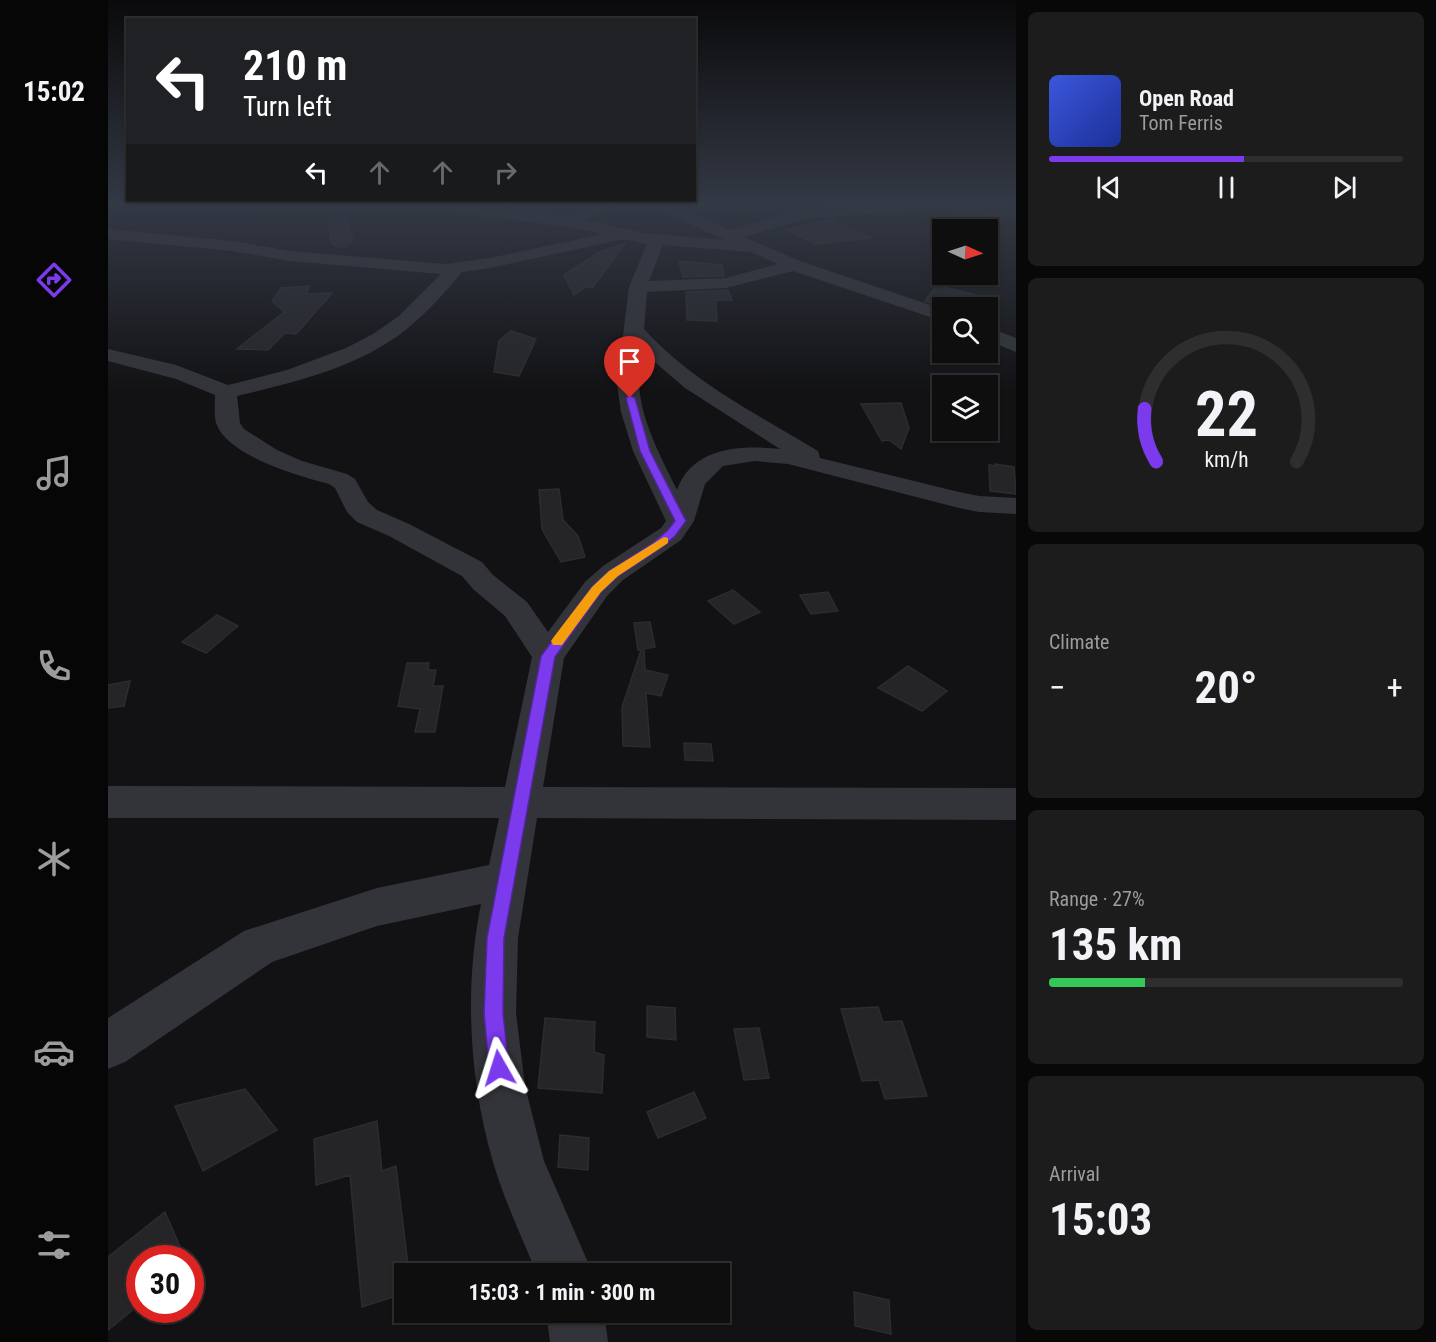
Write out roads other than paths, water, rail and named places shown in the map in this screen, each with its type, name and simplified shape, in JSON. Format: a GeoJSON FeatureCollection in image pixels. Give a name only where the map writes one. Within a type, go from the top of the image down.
{"type":"FeatureCollection","features":[{"type":"Feature","properties":{"kind":"street"},"geometry":{"type":"LineString","coordinates":[[437,267],[463,267]]}},
{"type":"Feature","properties":{"kind":"street"},"geometry":{"type":"LineString","coordinates":[[646,267],[638,287],[628,384],[633,412],[645,451],[680,521]]}},
{"type":"Feature","properties":{"kind":"street"},"geometry":{"type":"LineString","coordinates":[[638,287],[726,283],[788,267]]}},
{"type":"Feature","properties":{"kind":"street"},"geometry":{"type":"LineString","coordinates":[[798,267],[932,312]]}},
{"type":"Feature","properties":{"kind":"street"},"geometry":{"type":"LineString","coordinates":[[108,355],[154,365],[200,379],[226,392],[302,374],[348,357],[418,311],[436,294],[456,268]]}},
{"type":"Feature","properties":{"kind":"street"},"geometry":{"type":"LineString","coordinates":[[634,330],[654,353],[686,379],[823,464]]}},
{"type":"Feature","properties":{"kind":"street"},"geometry":{"type":"LineString","coordinates":[[998,338],[1016,346]]}},
{"type":"Feature","properties":{"kind":"street"},"geometry":{"type":"LineString","coordinates":[[226,392],[228,423],[235,434],[268,455],[338,479],[346,484],[359,511],[472,569],[483,582],[516,609],[548,656]]}},
{"type":"Feature","properties":{"kind":"street"},"geometry":{"type":"LineString","coordinates":[[560,1263],[519,1163],[501,1086],[493,1013],[495,938],[548,656],[596,589],[613,573],[671,534],[680,521],[693,482],[715,460],[755,454],[788,457],[959,500],[979,504],[1016,506]]}},
{"type":"Feature","properties":{"kind":"street"},"geometry":{"type":"LineString","coordinates":[[108,802],[521,803],[603,801],[1016,804]]}},
{"type":"Feature","properties":{"kind":"street"},"geometry":{"type":"LineString","coordinates":[[108,1045],[259,946],[377,907],[505,880]]}},
{"type":"Feature","properties":{"kind":"street"},"geometry":{"type":"LineString","coordinates":[[576,1323],[579,1342]]}}]}
